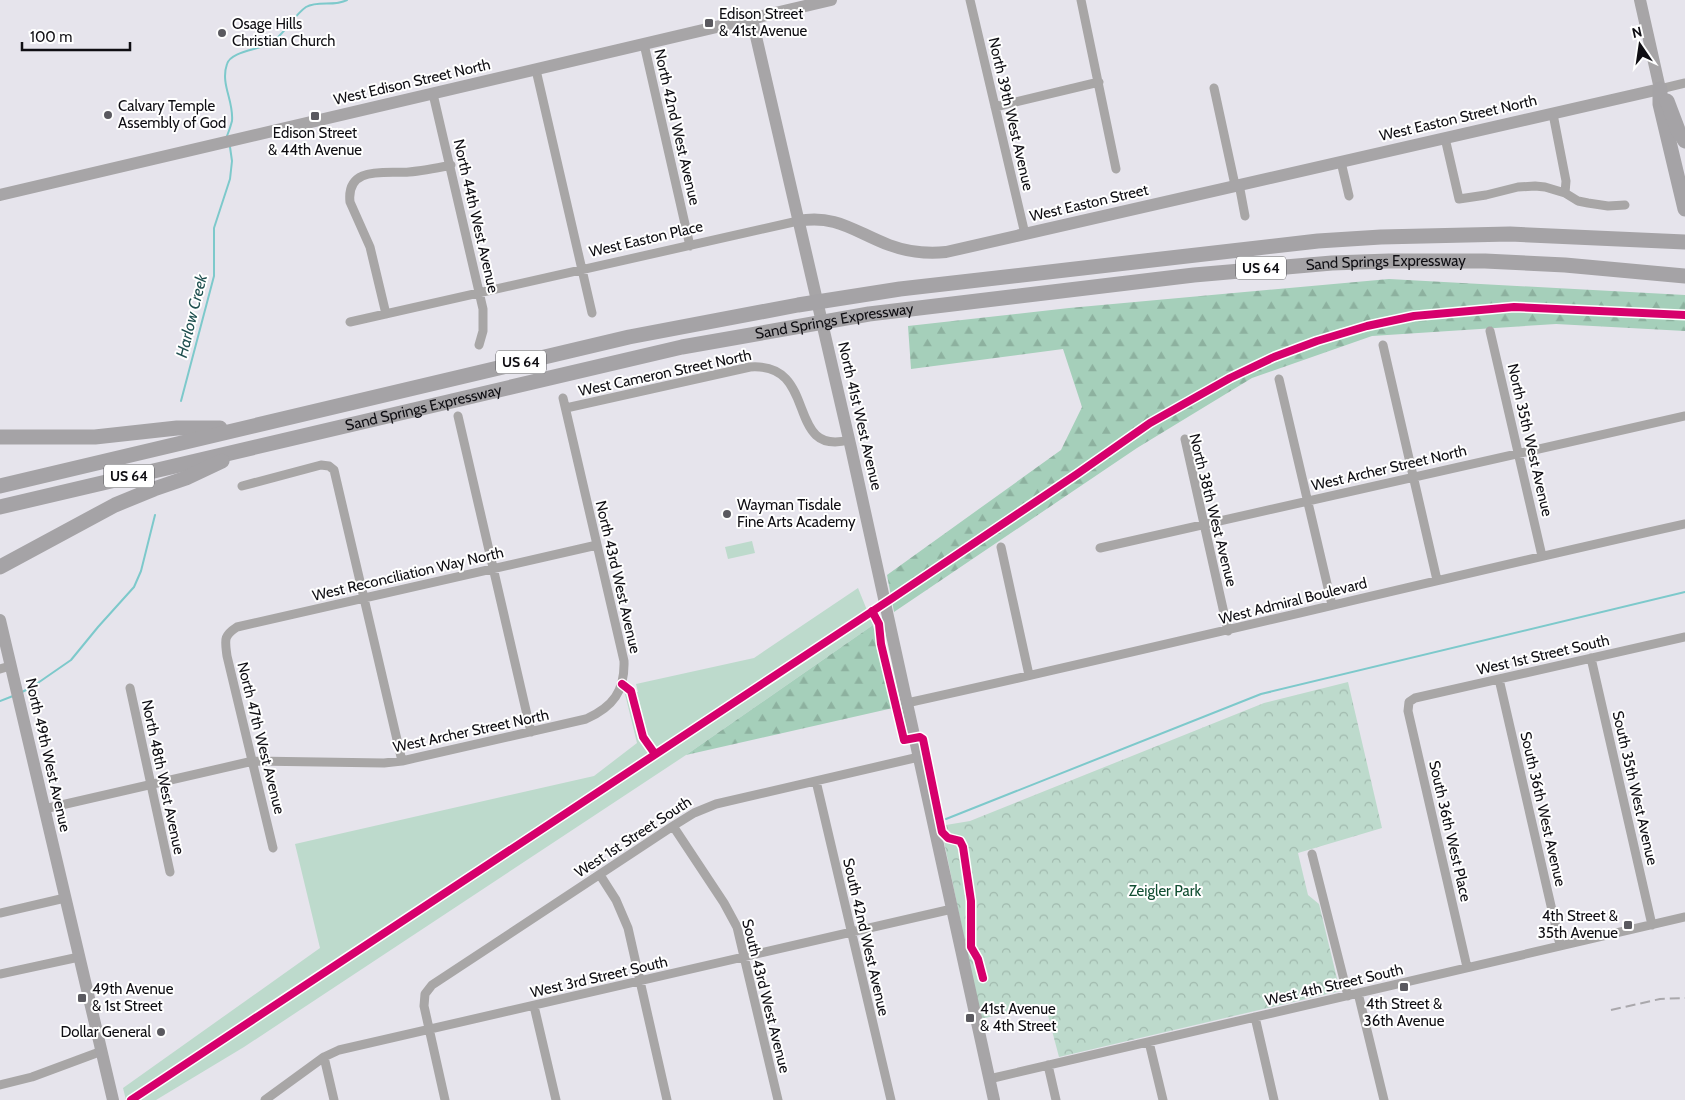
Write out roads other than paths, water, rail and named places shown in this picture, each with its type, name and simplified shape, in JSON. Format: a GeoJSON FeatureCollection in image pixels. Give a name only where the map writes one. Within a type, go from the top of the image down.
{"type":"FeatureCollection","features":[{"type":"Feature","properties":{"kind":"highway"},"geometry":{"type":"LineString","coordinates":[[1660,89],[1668,102],[1678,130],[1685,141]]}},
{"type":"Feature","properties":{"kind":"highway"},"geometry":{"type":"LineString","coordinates":[[1660,89],[1660,104],[1685,209]]}},
{"type":"Feature","properties":{"kind":"highway","name":"Sand Springs Expressway"},"geometry":{"type":"LineString","coordinates":[[2,485],[629,337],[790,306],[900,289],[1350,239],[1510,234],[1682,242]]}},
{"type":"Feature","properties":{"kind":"highway","name":"Sand Springs Expressway"},"geometry":{"type":"LineString","coordinates":[[4,506],[682,347],[840,318],[946,303],[1254,269],[1389,261],[1522,263],[1685,276]]}},
{"type":"Feature","properties":{"kind":"highway"},"geometry":{"type":"LineString","coordinates":[[0,437],[95,437],[177,428],[245,428]]}},
{"type":"Feature","properties":{"kind":"highway"},"geometry":{"type":"LineString","coordinates":[[0,567],[115,506],[154,489],[186,478],[250,448]]}},
{"type":"Feature","properties":{"kind":"street","name":"West Edison Street North"},"geometry":{"type":"LineString","coordinates":[[0,195],[752,19],[802,3],[831,0]]}},
{"type":"Feature","properties":{"kind":"street","name":"North 39th West Avenue"},"geometry":{"type":"LineString","coordinates":[[970,0],[1025,234]]}},
{"type":"Feature","properties":{"kind":"street"},"geometry":{"type":"LineString","coordinates":[[1081,0],[1116,169]]}},
{"type":"Feature","properties":{"kind":"street"},"geometry":{"type":"LineString","coordinates":[[1640,0],[1660,89]]}},
{"type":"Feature","properties":{"kind":"street","name":"North 41st West Avenue"},"geometry":{"type":"LineString","coordinates":[[752,19],[849,440],[994,1100]]}},
{"type":"Feature","properties":{"kind":"street","name":"North 42nd West Avenue"},"geometry":{"type":"LineString","coordinates":[[644,44],[690,246]]}},
{"type":"Feature","properties":{"kind":"street"},"geometry":{"type":"LineString","coordinates":[[536,70],[592,313]]}},
{"type":"Feature","properties":{"kind":"street"},"geometry":{"type":"LineString","coordinates":[[995,107],[1099,82]]}},
{"type":"Feature","properties":{"kind":"street","name":"West Easton Street North"},"geometry":{"type":"LineString","coordinates":[[1237,185],[1685,83]]}},
{"type":"Feature","properties":{"kind":"street"},"geometry":{"type":"LineString","coordinates":[[1214,88],[1245,216]]}},
{"type":"Feature","properties":{"kind":"street","name":"North 44th West Avenue"},"geometry":{"type":"LineString","coordinates":[[433,94],[480,293],[484,318],[479,346]]}},
{"type":"Feature","properties":{"kind":"street"},"geometry":{"type":"LineString","coordinates":[[1553,114],[1566,181],[1565,192]]}},
{"type":"Feature","properties":{"kind":"street"},"geometry":{"type":"LineString","coordinates":[[1445,138],[1459,199],[1526,186],[1545,187],[1565,192],[1578,201],[1588,203],[1608,206],[1625,205]]}},
{"type":"Feature","properties":{"kind":"street"},"geometry":{"type":"LineString","coordinates":[[1341,162],[1349,196]]}},
{"type":"Feature","properties":{"kind":"street"},"geometry":{"type":"LineString","coordinates":[[386,314],[370,248],[350,202],[350,190],[355,181],[362,176],[372,173],[411,172],[451,165]]}},
{"type":"Feature","properties":{"kind":"street","name":"West Easton Street"},"geometry":{"type":"LineString","coordinates":[[946,252],[1237,185]]}},
{"type":"Feature","properties":{"kind":"street","name":"West Easton Place"},"geometry":{"type":"LineString","coordinates":[[350,322],[810,219],[830,220],[899,248],[920,253],[946,252]]}},
{"type":"Feature","properties":{"kind":"street","name":"North 35th West Avenue"},"geometry":{"type":"LineString","coordinates":[[1490,331],[1542,556]]}},
{"type":"Feature","properties":{"kind":"street"},"geometry":{"type":"LineString","coordinates":[[1383,345],[1437,580]]}},
{"type":"Feature","properties":{"kind":"street","name":"West Cameron Street North"},"geometry":{"type":"LineString","coordinates":[[566,408],[750,367],[766,366],[779,372],[790,382],[805,420],[814,433],[827,441],[836,443],[849,440]]}},
{"type":"Feature","properties":{"kind":"street"},"geometry":{"type":"LineString","coordinates":[[1279,379],[1332,605]]}},
{"type":"Feature","properties":{"kind":"street","name":"North 43rd West Avenue"},"geometry":{"type":"LineString","coordinates":[[564,398],[624,661],[622,684]]}},
{"type":"Feature","properties":{"kind":"street"},"geometry":{"type":"LineString","coordinates":[[458,416],[531,732]]}},
{"type":"Feature","properties":{"kind":"street","name":"West Archer Street North"},"geometry":{"type":"LineString","coordinates":[[1100,548],[1685,416]]}},
{"type":"Feature","properties":{"kind":"street","name":"North 38th West Avenue"},"geometry":{"type":"LineString","coordinates":[[1185,439],[1228,631]]}},
{"type":"Feature","properties":{"kind":"street"},"geometry":{"type":"LineString","coordinates":[[242,486],[321,465],[332,468],[336,474],[402,761]]}},
{"type":"Feature","properties":{"kind":"street","name":"West Admiral Boulevard"},"geometry":{"type":"LineString","coordinates":[[907,703],[1228,631],[1437,580],[1685,524]]}},
{"type":"Feature","properties":{"kind":"street","name":"West Reconciliation Way North"},"geometry":{"type":"LineString","coordinates":[[227,635],[237,627],[597,545]]}},
{"type":"Feature","properties":{"kind":"street"},"geometry":{"type":"LineString","coordinates":[[1001,546],[1029,675]]}},
{"type":"Feature","properties":{"kind":"street","name":"North 49th West Avenue"},"geometry":{"type":"LineString","coordinates":[[0,620],[7,669],[22,717],[113,1100]]}},
{"type":"Feature","properties":{"kind":"street","name":"North 47th West Avenue"},"geometry":{"type":"LineString","coordinates":[[227,635],[225,642],[227,656],[273,848]]}},
{"type":"Feature","properties":{"kind":"street","name":"West 1st Street South"},"geometry":{"type":"LineString","coordinates":[[1409,702],[1415,698],[1499,678],[1684,640]]}},
{"type":"Feature","properties":{"kind":"street","name":"South 35th West Avenue"},"geometry":{"type":"LineString","coordinates":[[1591,658],[1652,925]]}},
{"type":"Feature","properties":{"kind":"street","name":"South 36th West Avenue"},"geometry":{"type":"LineString","coordinates":[[1499,678],[1560,945]]}},
{"type":"Feature","properties":{"kind":"street","name":"West Archer Street North"},"geometry":{"type":"LineString","coordinates":[[44,809],[253,761],[384,763],[402,761],[586,719],[597,714],[613,700],[622,684]]}},
{"type":"Feature","properties":{"kind":"street","name":"North 48th West Avenue"},"geometry":{"type":"LineString","coordinates":[[130,688],[170,872]]}},
{"type":"Feature","properties":{"kind":"street","name":"South 36th West Place"},"geometry":{"type":"LineString","coordinates":[[1409,702],[1408,712],[1467,967]]}},
{"type":"Feature","properties":{"kind":"street","name":"West 1st Street South"},"geometry":{"type":"LineString","coordinates":[[445,1100],[423,1002],[425,994],[432,985],[694,813],[716,804],[919,757]]}},
{"type":"Feature","properties":{"kind":"street","name":"South 42nd West Avenue"},"geometry":{"type":"LineString","coordinates":[[816,781],[891,1100]]}},
{"type":"Feature","properties":{"kind":"street","name":"South 43rd West Avenue"},"geometry":{"type":"LineString","coordinates":[[673,826],[732,915],[740,937],[778,1100]]}},
{"type":"Feature","properties":{"kind":"street"},"geometry":{"type":"LineString","coordinates":[[1312,854],[1348,996]]}},
{"type":"Feature","properties":{"kind":"street"},"geometry":{"type":"LineString","coordinates":[[600,875],[622,913],[667,1100]]}},
{"type":"Feature","properties":{"kind":"street"},"geometry":{"type":"LineString","coordinates":[[0,913],[65,898]]}},
{"type":"Feature","properties":{"kind":"street","name":"West 3rd Street South"},"geometry":{"type":"LineString","coordinates":[[265,1100],[324,1057],[339,1050],[851,934],[952,909]]}},
{"type":"Feature","properties":{"kind":"street","name":"West 4th Street South"},"geometry":{"type":"LineString","coordinates":[[989,1079],[1685,917]]}},
{"type":"Feature","properties":{"kind":"street"},"geometry":{"type":"LineString","coordinates":[[0,974],[78,957]]}},
{"type":"Feature","properties":{"kind":"street"},"geometry":{"type":"LineString","coordinates":[[1358,993],[1384,1100]]}},
{"type":"Feature","properties":{"kind":"street"},"geometry":{"type":"LineString","coordinates":[[534,1006],[556,1100]]}},
{"type":"Feature","properties":{"kind":"street"},"geometry":{"type":"LineString","coordinates":[[1255,1017],[1274,1100]]}},
{"type":"Feature","properties":{"kind":"street"},"geometry":{"type":"LineString","coordinates":[[1149,1042],[1163,1100]]}},
{"type":"Feature","properties":{"kind":"street"},"geometry":{"type":"LineString","coordinates":[[0,1085],[32,1077],[102,1052]]}},
{"type":"Feature","properties":{"kind":"street"},"geometry":{"type":"LineString","coordinates":[[324,1057],[334,1100]]}},
{"type":"Feature","properties":{"kind":"street"},"geometry":{"type":"LineString","coordinates":[[1048,1065],[1056,1100]]}},
{"type":"Feature","properties":{"kind":"waterway","name":"Harlow Creek"},"geometry":{"type":"LineString","coordinates":[[227,136],[232,121],[232,114],[225,71],[230,60],[240,53],[271,43],[280,36],[306,7],[347,0]]}},
{"type":"Feature","properties":{"kind":"waterway","name":"Harlow Creek"},"geometry":{"type":"LineString","coordinates":[[181,401],[214,276],[214,228],[230,179],[232,161],[230,147]]}},
{"type":"Feature","properties":{"kind":"waterway","name":"Harlow Creek"},"geometry":{"type":"LineString","coordinates":[[22,692],[71,660],[134,587],[141,571],[155,515]]}},
{"type":"Feature","properties":{"kind":"waterway"},"geometry":{"type":"LineString","coordinates":[[946,819],[1261,694],[1685,592]]}},
{"type":"Feature","properties":{"kind":"waterway","name":"Harlow Creek"},"geometry":{"type":"LineString","coordinates":[[0,701],[13,696]]}},
{"type":"Feature","properties":{"kind":"railway"},"geometry":{"type":"LineString","coordinates":[[1611,1010],[1660,999],[1685,998]]}},
{"type":"Feature","properties":{"kind":"place","name":"Edison Street & 41st Avenue"},"geometry":{"type":"Point","coordinates":[709,23]}},
{"type":"Feature","properties":{"kind":"place","name":"Osage Hills Christian Church"},"geometry":{"type":"Point","coordinates":[222,33]}},
{"type":"Feature","properties":{"kind":"place","name":"Calvary Temple Assembly of God"},"geometry":{"type":"Point","coordinates":[108,115]}},
{"type":"Feature","properties":{"kind":"place","name":"Edison Street & 44th Avenue"},"geometry":{"type":"Point","coordinates":[315,116]}},
{"type":"Feature","properties":{"kind":"place","name":"Wayman Tisdale Fine Arts Academy"},"geometry":{"type":"Point","coordinates":[727,514]}},
{"type":"Feature","properties":{"kind":"place","name":"4th Street & 35th Avenue"},"geometry":{"type":"Point","coordinates":[1628,925]}},
{"type":"Feature","properties":{"kind":"place","name":"4th Street & 36th Avenue"},"geometry":{"type":"Point","coordinates":[1404,987]}},
{"type":"Feature","properties":{"kind":"place","name":"49th Avenue & 1st Street"},"geometry":{"type":"Point","coordinates":[82,998]}},
{"type":"Feature","properties":{"kind":"place","name":"41st Avenue & 4th Street"},"geometry":{"type":"Point","coordinates":[970,1018]}},
{"type":"Feature","properties":{"kind":"place","name":"Dollar General"},"geometry":{"type":"Point","coordinates":[161,1032]}},
{"type":"Feature","properties":{"kind":"park label","name":"Zeigler Park"},"geometry":{"type":"Point","coordinates":[1165,891]}}]}
